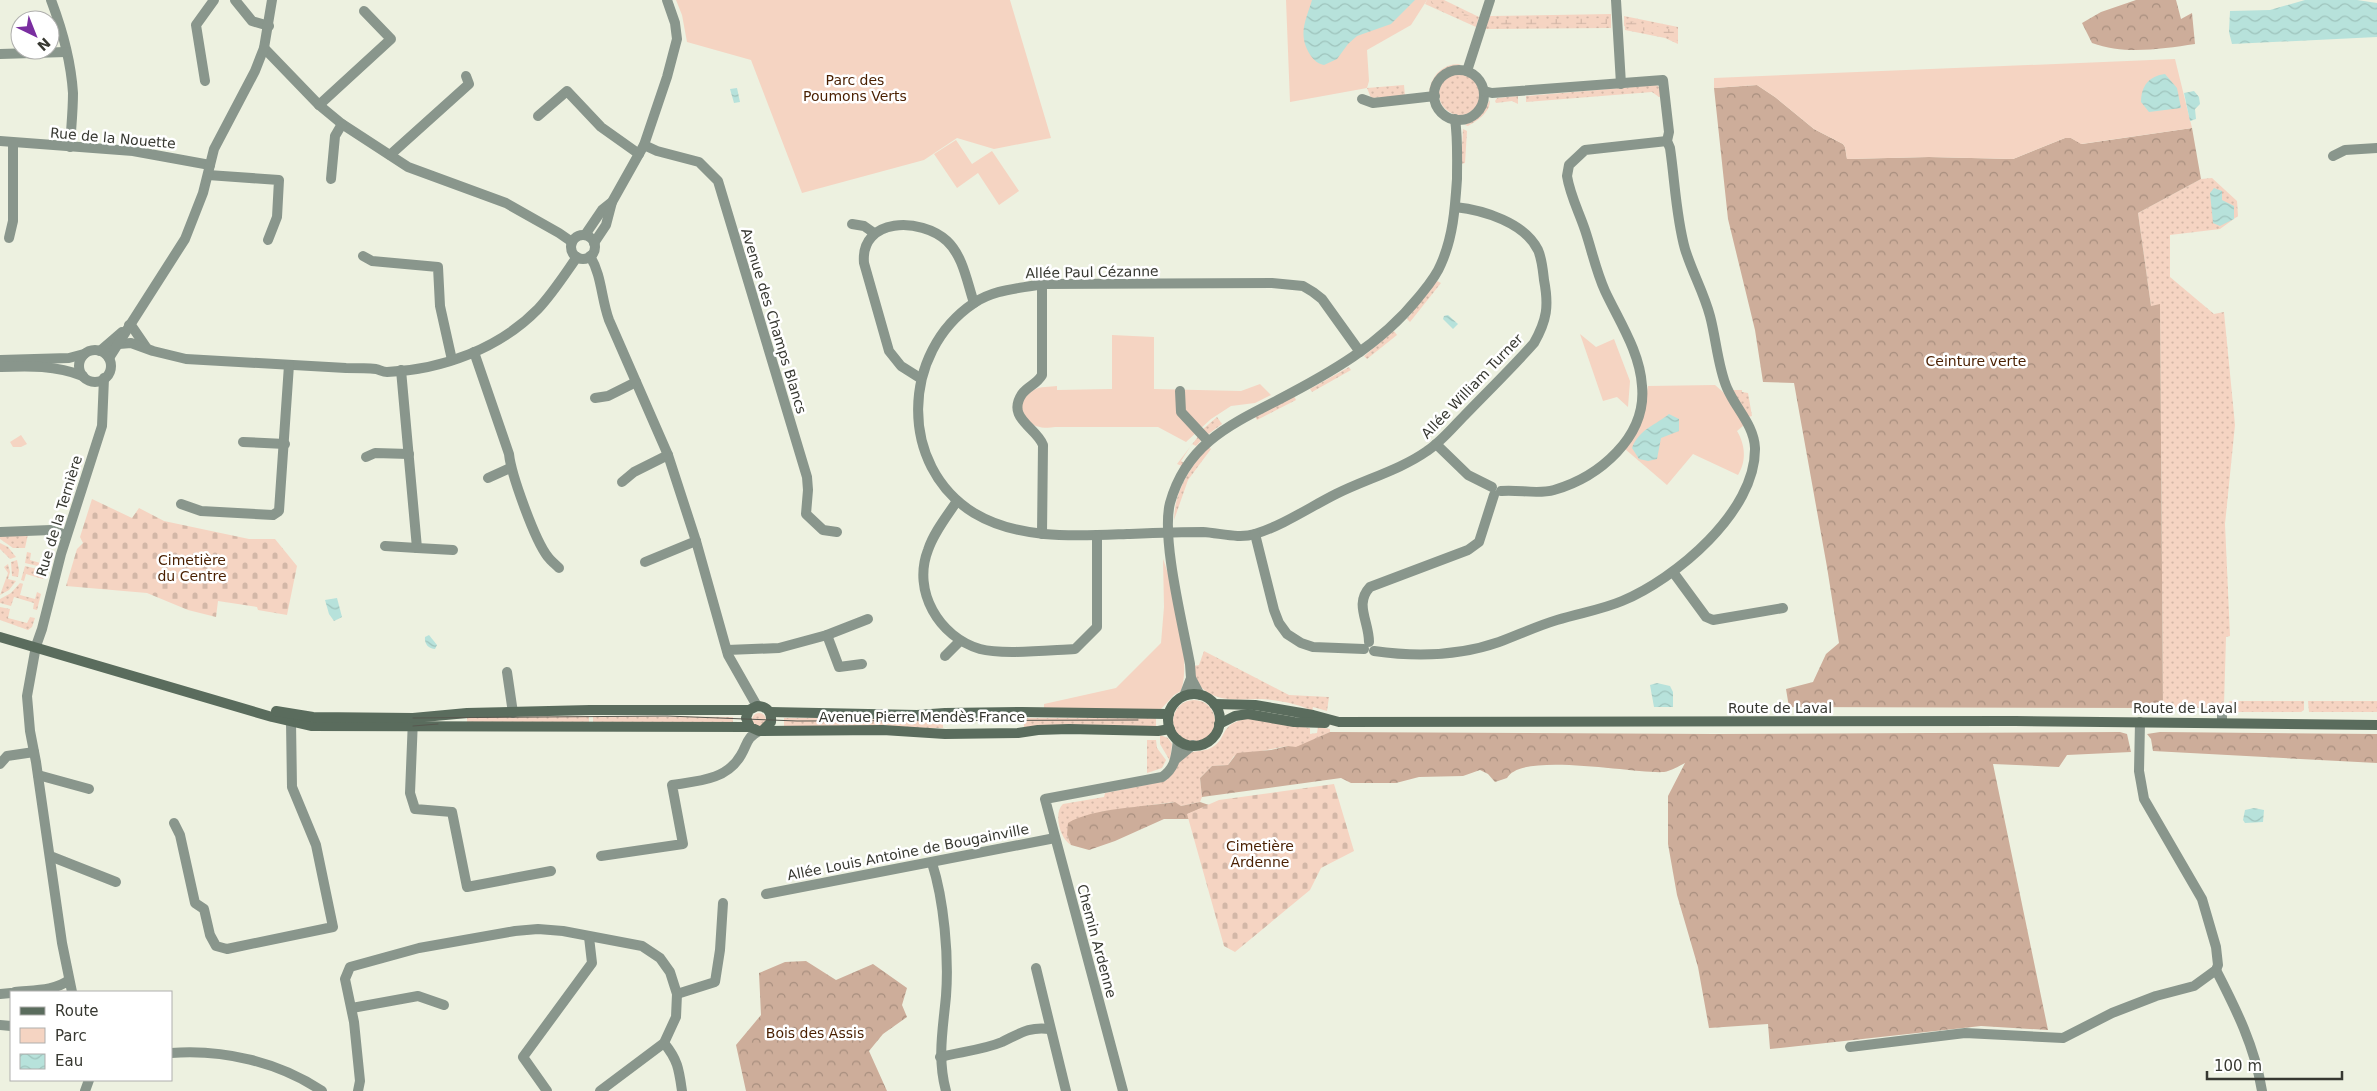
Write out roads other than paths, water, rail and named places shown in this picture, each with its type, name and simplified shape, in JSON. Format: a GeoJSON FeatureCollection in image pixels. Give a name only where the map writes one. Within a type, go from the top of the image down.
{"type":"FeatureCollection","features":[{"type":"Feature","properties":{"kind":"main road"},"geometry":{"type":"LineString","coordinates":[[0,630],[290,722],[327,726],[413,722],[442,714],[753,708],[767,708],[770,712],[771,722],[757,729],[746,718],[753,708]]}},
{"type":"Feature","properties":{"kind":"main road"},"geometry":{"type":"LineString","coordinates":[[0,637],[37,643],[286,714],[312,718],[413,722]]}},
{"type":"Feature","properties":{"kind":"main road"},"geometry":{"type":"LineString","coordinates":[[1219,724],[1218,712],[1214,704],[1200,695],[1184,696],[1174,704],[1169,714],[1170,729],[1178,740],[1193,745],[1210,740],[1219,724],[1235,716],[1248,714],[1294,722],[1339,722]]}},
{"type":"Feature","properties":{"kind":"main road","name":"Route de Laval"},"geometry":{"type":"LineString","coordinates":[[1214,704],[1255,705],[1313,715],[1339,722],[2140,722],[2222,718],[2377,724]]}},
{"type":"Feature","properties":{"kind":"main road","name":"Avenue Pierre Mendès France"},"geometry":{"type":"LineString","coordinates":[[770,712],[917,715],[974,712],[1169,714]]}},
{"type":"Feature","properties":{"kind":"main road","name":"Route de Laval"},"geometry":{"type":"LineString","coordinates":[[2348,723],[2377,720]]}},
{"type":"Feature","properties":{"kind":"main road","name":"Avenue Pierre Mendès France"},"geometry":{"type":"LineString","coordinates":[[413,722],[883,730],[945,734],[1018,733],[1038,730],[1158,731],[1170,729]]}},
{"type":"Feature","properties":{"kind":"street"},"geometry":{"type":"LineString","coordinates":[[51,0],[66,52],[73,94],[70,147]]}},
{"type":"Feature","properties":{"kind":"street"},"geometry":{"type":"LineString","coordinates":[[205,81],[196,25],[214,0]]}},
{"type":"Feature","properties":{"kind":"street"},"geometry":{"type":"LineString","coordinates":[[234,0],[252,21],[269,26]]}},
{"type":"Feature","properties":{"kind":"street"},"geometry":{"type":"LineString","coordinates":[[0,368],[44,366],[66,369],[87,378],[104,378],[110,370],[109,358],[185,239],[196,214],[221,133],[255,71],[264,48],[272,0]]}},
{"type":"Feature","properties":{"kind":"street"},"geometry":{"type":"LineString","coordinates":[[572,242],[572,250],[577,257],[590,256],[594,252],[594,243],[606,225],[612,202],[642,150],[667,77],[677,39],[676,23],[667,0]]}},
{"type":"Feature","properties":{"kind":"street"},"geometry":{"type":"LineString","coordinates":[[1467,71],[1490,0]]}},
{"type":"Feature","properties":{"kind":"street"},"geometry":{"type":"LineString","coordinates":[[1616,0],[1621,84]]}},
{"type":"Feature","properties":{"kind":"street"},"geometry":{"type":"LineString","coordinates":[[319,104],[390,40],[364,11]]}},
{"type":"Feature","properties":{"kind":"street"},"geometry":{"type":"LineString","coordinates":[[264,48],[319,104],[342,124],[390,155],[424,173],[506,203],[560,232],[572,242]]}},
{"type":"Feature","properties":{"kind":"street"},"geometry":{"type":"LineString","coordinates":[[0,54],[66,52]]}},
{"type":"Feature","properties":{"kind":"street"},"geometry":{"type":"LineString","coordinates":[[1457,70],[1467,71],[1479,80],[1484,91],[1482,104],[1476,112],[1465,119],[1455,119],[1442,112],[1431,97],[1444,75],[1457,70]]}},
{"type":"Feature","properties":{"kind":"street"},"geometry":{"type":"LineString","coordinates":[[390,155],[469,84],[466,76]]}},
{"type":"Feature","properties":{"kind":"street"},"geometry":{"type":"LineString","coordinates":[[1255,534],[1276,617],[1287,634],[1301,643],[1313,647],[1369,648],[1407,655],[1442,654],[1498,643],[1557,620],[1620,602],[1653,586],[1704,546],[1730,513],[1748,481],[1753,466],[1755,446],[1753,435],[1747,421],[1727,388],[1709,314],[1689,263],[1680,228],[1670,148],[1667,141],[1669,132],[1664,80],[1484,91]]}},
{"type":"Feature","properties":{"kind":"street","name":"Avenue des Champs Blancs"},"geometry":{"type":"LineString","coordinates":[[538,116],[567,91],[601,126],[642,150],[658,151],[699,162],[718,181],[807,477],[806,514],[823,530],[837,532]]}},
{"type":"Feature","properties":{"kind":"street"},"geometry":{"type":"LineString","coordinates":[[1362,99],[1373,104],[1431,97]]}},
{"type":"Feature","properties":{"kind":"street"},"geometry":{"type":"LineString","coordinates":[[1200,695],[1191,678],[1170,550],[1170,504],[1181,474],[1208,440],[1225,427],[1327,374],[1360,352],[1394,324],[1427,288],[1441,266],[1449,242],[1456,207],[1458,140],[1455,119]]}},
{"type":"Feature","properties":{"kind":"street"},"geometry":{"type":"LineString","coordinates":[[331,178],[335,136],[342,124]]}},
{"type":"Feature","properties":{"kind":"street","name":"Rue de la Nouette"},"geometry":{"type":"LineString","coordinates":[[0,141],[133,151],[210,165]]}},
{"type":"Feature","properties":{"kind":"street"},"geometry":{"type":"LineString","coordinates":[[1436,444],[1468,475],[1496,491],[1526,493],[1552,490],[1576,483],[1601,468],[1620,450],[1636,424],[1642,401],[1642,386],[1638,365],[1598,274],[1567,176],[1569,165],[1578,155],[1586,150],[1667,141]]}},
{"type":"Feature","properties":{"kind":"street"},"geometry":{"type":"LineString","coordinates":[[9,238],[14,221],[13,143]]}},
{"type":"Feature","properties":{"kind":"street"},"geometry":{"type":"LineString","coordinates":[[2333,156],[2345,150],[2377,148]]}},
{"type":"Feature","properties":{"kind":"street"},"geometry":{"type":"LineString","coordinates":[[208,175],[279,180],[277,217],[268,240]]}},
{"type":"Feature","properties":{"kind":"street"},"geometry":{"type":"LineString","coordinates":[[572,242],[578,237],[585,235],[602,210],[612,202]]}},
{"type":"Feature","properties":{"kind":"street","name":"Allée William Turner"},"geometry":{"type":"LineString","coordinates":[[1169,532],[1243,536],[1255,534],[1348,488],[1424,454],[1534,343],[1543,326],[1548,298],[1539,252],[1531,239],[1513,226],[1497,218],[1456,207]]}},
{"type":"Feature","properties":{"kind":"street"},"geometry":{"type":"LineString","coordinates":[[852,224],[864,226],[874,233]]}},
{"type":"Feature","properties":{"kind":"street"},"geometry":{"type":"LineString","coordinates":[[920,378],[901,366],[889,351],[864,264],[863,254],[874,233],[889,226],[904,226],[934,231],[947,241],[961,261],[974,303]]}},
{"type":"Feature","properties":{"kind":"street"},"geometry":{"type":"LineString","coordinates":[[585,235],[594,243]]}},
{"type":"Feature","properties":{"kind":"street"},"geometry":{"type":"LineString","coordinates":[[362,256],[372,261],[438,267],[440,306],[452,360]]}},
{"type":"Feature","properties":{"kind":"street"},"geometry":{"type":"LineString","coordinates":[[590,256],[598,270],[606,311],[668,456],[696,541],[727,650],[753,708]]}},
{"type":"Feature","properties":{"kind":"street"},"geometry":{"type":"LineString","coordinates":[[119,344],[131,343],[186,359],[354,367],[385,372],[401,370],[452,360],[474,352],[506,335],[538,309],[577,257]]}},
{"type":"Feature","properties":{"kind":"street","name":"Allée Paul Cézanne"},"geometry":{"type":"LineString","coordinates":[[1169,532],[1097,536],[1018,531],[998,526],[958,501],[935,472],[925,453],[919,429],[918,411],[920,378],[939,339],[958,316],[974,303],[1010,288],[1042,284],[1272,283],[1303,286],[1322,299],[1360,352]]}},
{"type":"Feature","properties":{"kind":"street"},"geometry":{"type":"LineString","coordinates":[[1042,284],[1042,375],[1039,381],[1022,394],[1018,406],[1018,413],[1024,424],[1040,438],[1043,445],[1042,534]]}},
{"type":"Feature","properties":{"kind":"street"},"geometry":{"type":"LineString","coordinates":[[100,351],[127,328],[133,328],[138,338],[148,349]]}},
{"type":"Feature","properties":{"kind":"street"},"geometry":{"type":"LineString","coordinates":[[0,360],[69,358],[92,350],[100,351],[109,358]]}},
{"type":"Feature","properties":{"kind":"street"},"geometry":{"type":"LineString","coordinates":[[474,352],[509,454],[510,468],[540,543],[547,556],[559,568]]}},
{"type":"Feature","properties":{"kind":"street"},"geometry":{"type":"LineString","coordinates":[[84,354],[79,366],[102,400]]}},
{"type":"Feature","properties":{"kind":"street"},"geometry":{"type":"LineString","coordinates":[[182,504],[200,511],[273,514],[278,512],[281,506],[289,365]]}},
{"type":"Feature","properties":{"kind":"street"},"geometry":{"type":"LineString","coordinates":[[401,370],[417,548]]}},
{"type":"Feature","properties":{"kind":"street","name":"Rue de la Ternière"},"geometry":{"type":"LineString","coordinates":[[72,991],[62,943],[27,696],[37,643],[66,535],[102,426],[104,378]]}},
{"type":"Feature","properties":{"kind":"street"},"geometry":{"type":"LineString","coordinates":[[595,398],[608,396],[636,382]]}},
{"type":"Feature","properties":{"kind":"street"},"geometry":{"type":"LineString","coordinates":[[1180,391],[1181,412],[1208,440]]}},
{"type":"Feature","properties":{"kind":"street"},"geometry":{"type":"LineString","coordinates":[[243,442],[285,444]]}},
{"type":"Feature","properties":{"kind":"street"},"geometry":{"type":"LineString","coordinates":[[366,457],[375,453],[409,454]]}},
{"type":"Feature","properties":{"kind":"street"},"geometry":{"type":"LineString","coordinates":[[622,482],[634,472],[668,456]]}},
{"type":"Feature","properties":{"kind":"street"},"geometry":{"type":"LineString","coordinates":[[488,478],[510,468]]}},
{"type":"Feature","properties":{"kind":"street"},"geometry":{"type":"LineString","coordinates":[[1369,648],[1361,600],[1364,593],[1370,587],[1468,550],[1480,542],[1496,491]]}},
{"type":"Feature","properties":{"kind":"street"},"geometry":{"type":"LineString","coordinates":[[958,501],[939,528],[927,551],[923,580],[931,610],[943,627],[960,641],[981,650],[1075,649],[1097,627],[1097,536]]}},
{"type":"Feature","properties":{"kind":"street"},"geometry":{"type":"LineString","coordinates":[[0,532],[48,530],[66,535]]}},
{"type":"Feature","properties":{"kind":"street"},"geometry":{"type":"LineString","coordinates":[[645,562],[696,541]]}},
{"type":"Feature","properties":{"kind":"street"},"geometry":{"type":"LineString","coordinates":[[385,546],[453,550]]}},
{"type":"Feature","properties":{"kind":"street"},"geometry":{"type":"LineString","coordinates":[[1673,572],[1706,617],[1713,620],[1783,608]]}},
{"type":"Feature","properties":{"kind":"street"},"geometry":{"type":"LineString","coordinates":[[727,650],[779,648],[827,635],[868,619]]}},
{"type":"Feature","properties":{"kind":"street"},"geometry":{"type":"LineString","coordinates":[[827,635],[839,667],[862,664]]}},
{"type":"Feature","properties":{"kind":"street"},"geometry":{"type":"LineString","coordinates":[[945,656],[960,641]]}},
{"type":"Feature","properties":{"kind":"street"},"geometry":{"type":"LineString","coordinates":[[507,672],[513,713]]}},
{"type":"Feature","properties":{"kind":"street"},"geometry":{"type":"LineString","coordinates":[[1184,696],[1191,678]]}},
{"type":"Feature","properties":{"kind":"street"},"geometry":{"type":"LineString","coordinates":[[174,823],[180,835],[195,903],[204,909],[210,935],[216,946],[227,949],[333,927],[316,845],[292,787],[290,722]]}},
{"type":"Feature","properties":{"kind":"street"},"geometry":{"type":"LineString","coordinates":[[413,722],[410,793],[415,809],[452,812],[467,888],[551,871]]}},
{"type":"Feature","properties":{"kind":"street"},"geometry":{"type":"LineString","coordinates":[[1850,1047],[1965,1033],[2063,1038],[2112,1013],[2156,996],[2194,986],[2216,970],[2218,965],[2216,947],[2202,899],[2144,799],[2139,771],[2140,722]]}},
{"type":"Feature","properties":{"kind":"street"},"geometry":{"type":"LineString","coordinates":[[601,856],[683,844],[672,785],[718,778],[741,757],[749,736],[757,729]]}},
{"type":"Feature","properties":{"kind":"street"},"geometry":{"type":"LineString","coordinates":[[1176,759],[1178,740]]}},
{"type":"Feature","properties":{"kind":"street"},"geometry":{"type":"LineString","coordinates":[[1176,759],[1193,745]]}},
{"type":"Feature","properties":{"kind":"street"},"geometry":{"type":"LineString","coordinates":[[0,764],[7,756],[34,752]]}},
{"type":"Feature","properties":{"kind":"street","name":"Chemin Ardenne"},"geometry":{"type":"LineString","coordinates":[[1123,1091],[1045,799],[1157,779],[1169,771],[1176,759]]}},
{"type":"Feature","properties":{"kind":"street"},"geometry":{"type":"LineString","coordinates":[[38,775],[89,789]]}},
{"type":"Feature","properties":{"kind":"street","name":"Allée Louis Antoine de Bougainville"},"geometry":{"type":"LineString","coordinates":[[766,894],[1055,838]]}},
{"type":"Feature","properties":{"kind":"street"},"geometry":{"type":"LineString","coordinates":[[50,856],[116,882]]}},
{"type":"Feature","properties":{"kind":"street"},"geometry":{"type":"LineString","coordinates":[[932,863],[946,948],[946,994],[940,1057],[946,1091]]}},
{"type":"Feature","properties":{"kind":"street"},"geometry":{"type":"LineString","coordinates":[[677,994],[715,982],[720,950],[723,903]]}},
{"type":"Feature","properties":{"kind":"street"},"geometry":{"type":"LineString","coordinates":[[358,1091],[360,1074],[352,1008],[345,979],[347,971],[355,964],[419,948],[538,929],[563,931],[589,937],[629,942],[652,952],[670,972],[677,994],[676,1017],[664,1043],[600,1091]]}},
{"type":"Feature","properties":{"kind":"street"},"geometry":{"type":"LineString","coordinates":[[547,1091],[523,1057],[592,963],[589,937]]}},
{"type":"Feature","properties":{"kind":"street"},"geometry":{"type":"LineString","coordinates":[[1036,968],[1066,1091]]}},
{"type":"Feature","properties":{"kind":"street"},"geometry":{"type":"LineString","coordinates":[[2216,970],[2241,1018],[2258,1066],[2262,1091]]}},
{"type":"Feature","properties":{"kind":"street"},"geometry":{"type":"LineString","coordinates":[[24,991],[49,988],[69,980]]}},
{"type":"Feature","properties":{"kind":"street"},"geometry":{"type":"LineString","coordinates":[[352,1008],[418,996],[444,1005]]}},
{"type":"Feature","properties":{"kind":"street"},"geometry":{"type":"LineString","coordinates":[[940,1057],[1001,1042],[1016,1033],[1039,1028],[1050,1030]]}},
{"type":"Feature","properties":{"kind":"street"},"geometry":{"type":"LineString","coordinates":[[664,1043],[678,1063],[682,1091]]}},
{"type":"Feature","properties":{"kind":"street"},"geometry":{"type":"LineString","coordinates":[[172,1054],[220,1054],[243,1059],[288,1072],[322,1091]]}},
{"type":"Feature","properties":{"kind":"water"},"geometry":{"type":"Polygon","coordinates":[[[1312,0],[1415,0],[1391,24],[1357,36],[1348,44],[1337,59],[1324,65],[1312,57],[1304,39],[1304,26],[1312,0]]]}},
{"type":"Feature","properties":{"kind":"water"},"geometry":{"type":"Polygon","coordinates":[[[2305,0],[2357,0],[2377,3],[2377,37],[2232,44],[2229,32],[2230,11],[2270,10],[2305,0]]]}},
{"type":"Feature","properties":{"kind":"water"},"geometry":{"type":"Polygon","coordinates":[[[2165,74],[2177,88],[2181,108],[2149,112],[2141,102],[2142,91],[2154,77],[2165,74]]]}},
{"type":"Feature","properties":{"kind":"water"},"geometry":{"type":"Polygon","coordinates":[[[737,88],[740,102],[734,103],[730,89],[737,88]]]}},
{"type":"Feature","properties":{"kind":"water"},"geometry":{"type":"Polygon","coordinates":[[[2194,91],[2199,97],[2200,104],[2195,109],[2196,119],[2190,121],[2184,93],[2194,91]]]}},
{"type":"Feature","properties":{"kind":"water"},"geometry":{"type":"Polygon","coordinates":[[[2214,188],[2222,191],[2222,200],[2234,206],[2234,219],[2220,226],[2213,223],[2210,193],[2214,188]]]}},
{"type":"Feature","properties":{"kind":"water"},"geometry":{"type":"Polygon","coordinates":[[[1448,315],[1458,324],[1453,329],[1443,319],[1444,316],[1448,315]]]}},
{"type":"Feature","properties":{"kind":"water"},"geometry":{"type":"Polygon","coordinates":[[[1669,414],[1679,419],[1679,431],[1661,438],[1657,459],[1648,461],[1639,459],[1632,448],[1639,436],[1669,414]]]}},
{"type":"Feature","properties":{"kind":"water"},"geometry":{"type":"Polygon","coordinates":[[[337,598],[342,617],[334,621],[329,614],[325,600],[337,598]]]}},
{"type":"Feature","properties":{"kind":"water"},"geometry":{"type":"Polygon","coordinates":[[[429,635],[437,645],[435,649],[426,644],[425,637],[429,635]]]}},
{"type":"Feature","properties":{"kind":"water"},"geometry":{"type":"Polygon","coordinates":[[[1657,683],[1670,686],[1673,692],[1673,707],[1654,707],[1650,685],[1657,683]]]}},
{"type":"Feature","properties":{"kind":"water"},"geometry":{"type":"Polygon","coordinates":[[[2254,808],[2264,810],[2263,822],[2245,823],[2243,820],[2245,810],[2254,808]]]}},
{"type":"Feature","properties":{"kind":"tram line"},"geometry":{"type":"LineString","coordinates":[[413,718],[667,716],[797,721],[1138,720]]}},
{"type":"Feature","properties":{"kind":"tram line"},"geometry":{"type":"LineString","coordinates":[[413,726],[438,724]]}},
{"type":"Feature","properties":{"kind":"park label","name":"Parc des Poumons Verts"},"geometry":{"type":"Point","coordinates":[855,88]}},
{"type":"Feature","properties":{"kind":"park label","name":"Ceinture verte"},"geometry":{"type":"Point","coordinates":[1976,361]}},
{"type":"Feature","properties":{"kind":"park label","name":"Cimetière du Centre"},"geometry":{"type":"Point","coordinates":[192,568]}},
{"type":"Feature","properties":{"kind":"park label","name":"Cimetière Ardenne"},"geometry":{"type":"Point","coordinates":[1260,854]}},
{"type":"Feature","properties":{"kind":"park label","name":"Bois des Assis"},"geometry":{"type":"Point","coordinates":[815,1033]}}]}
